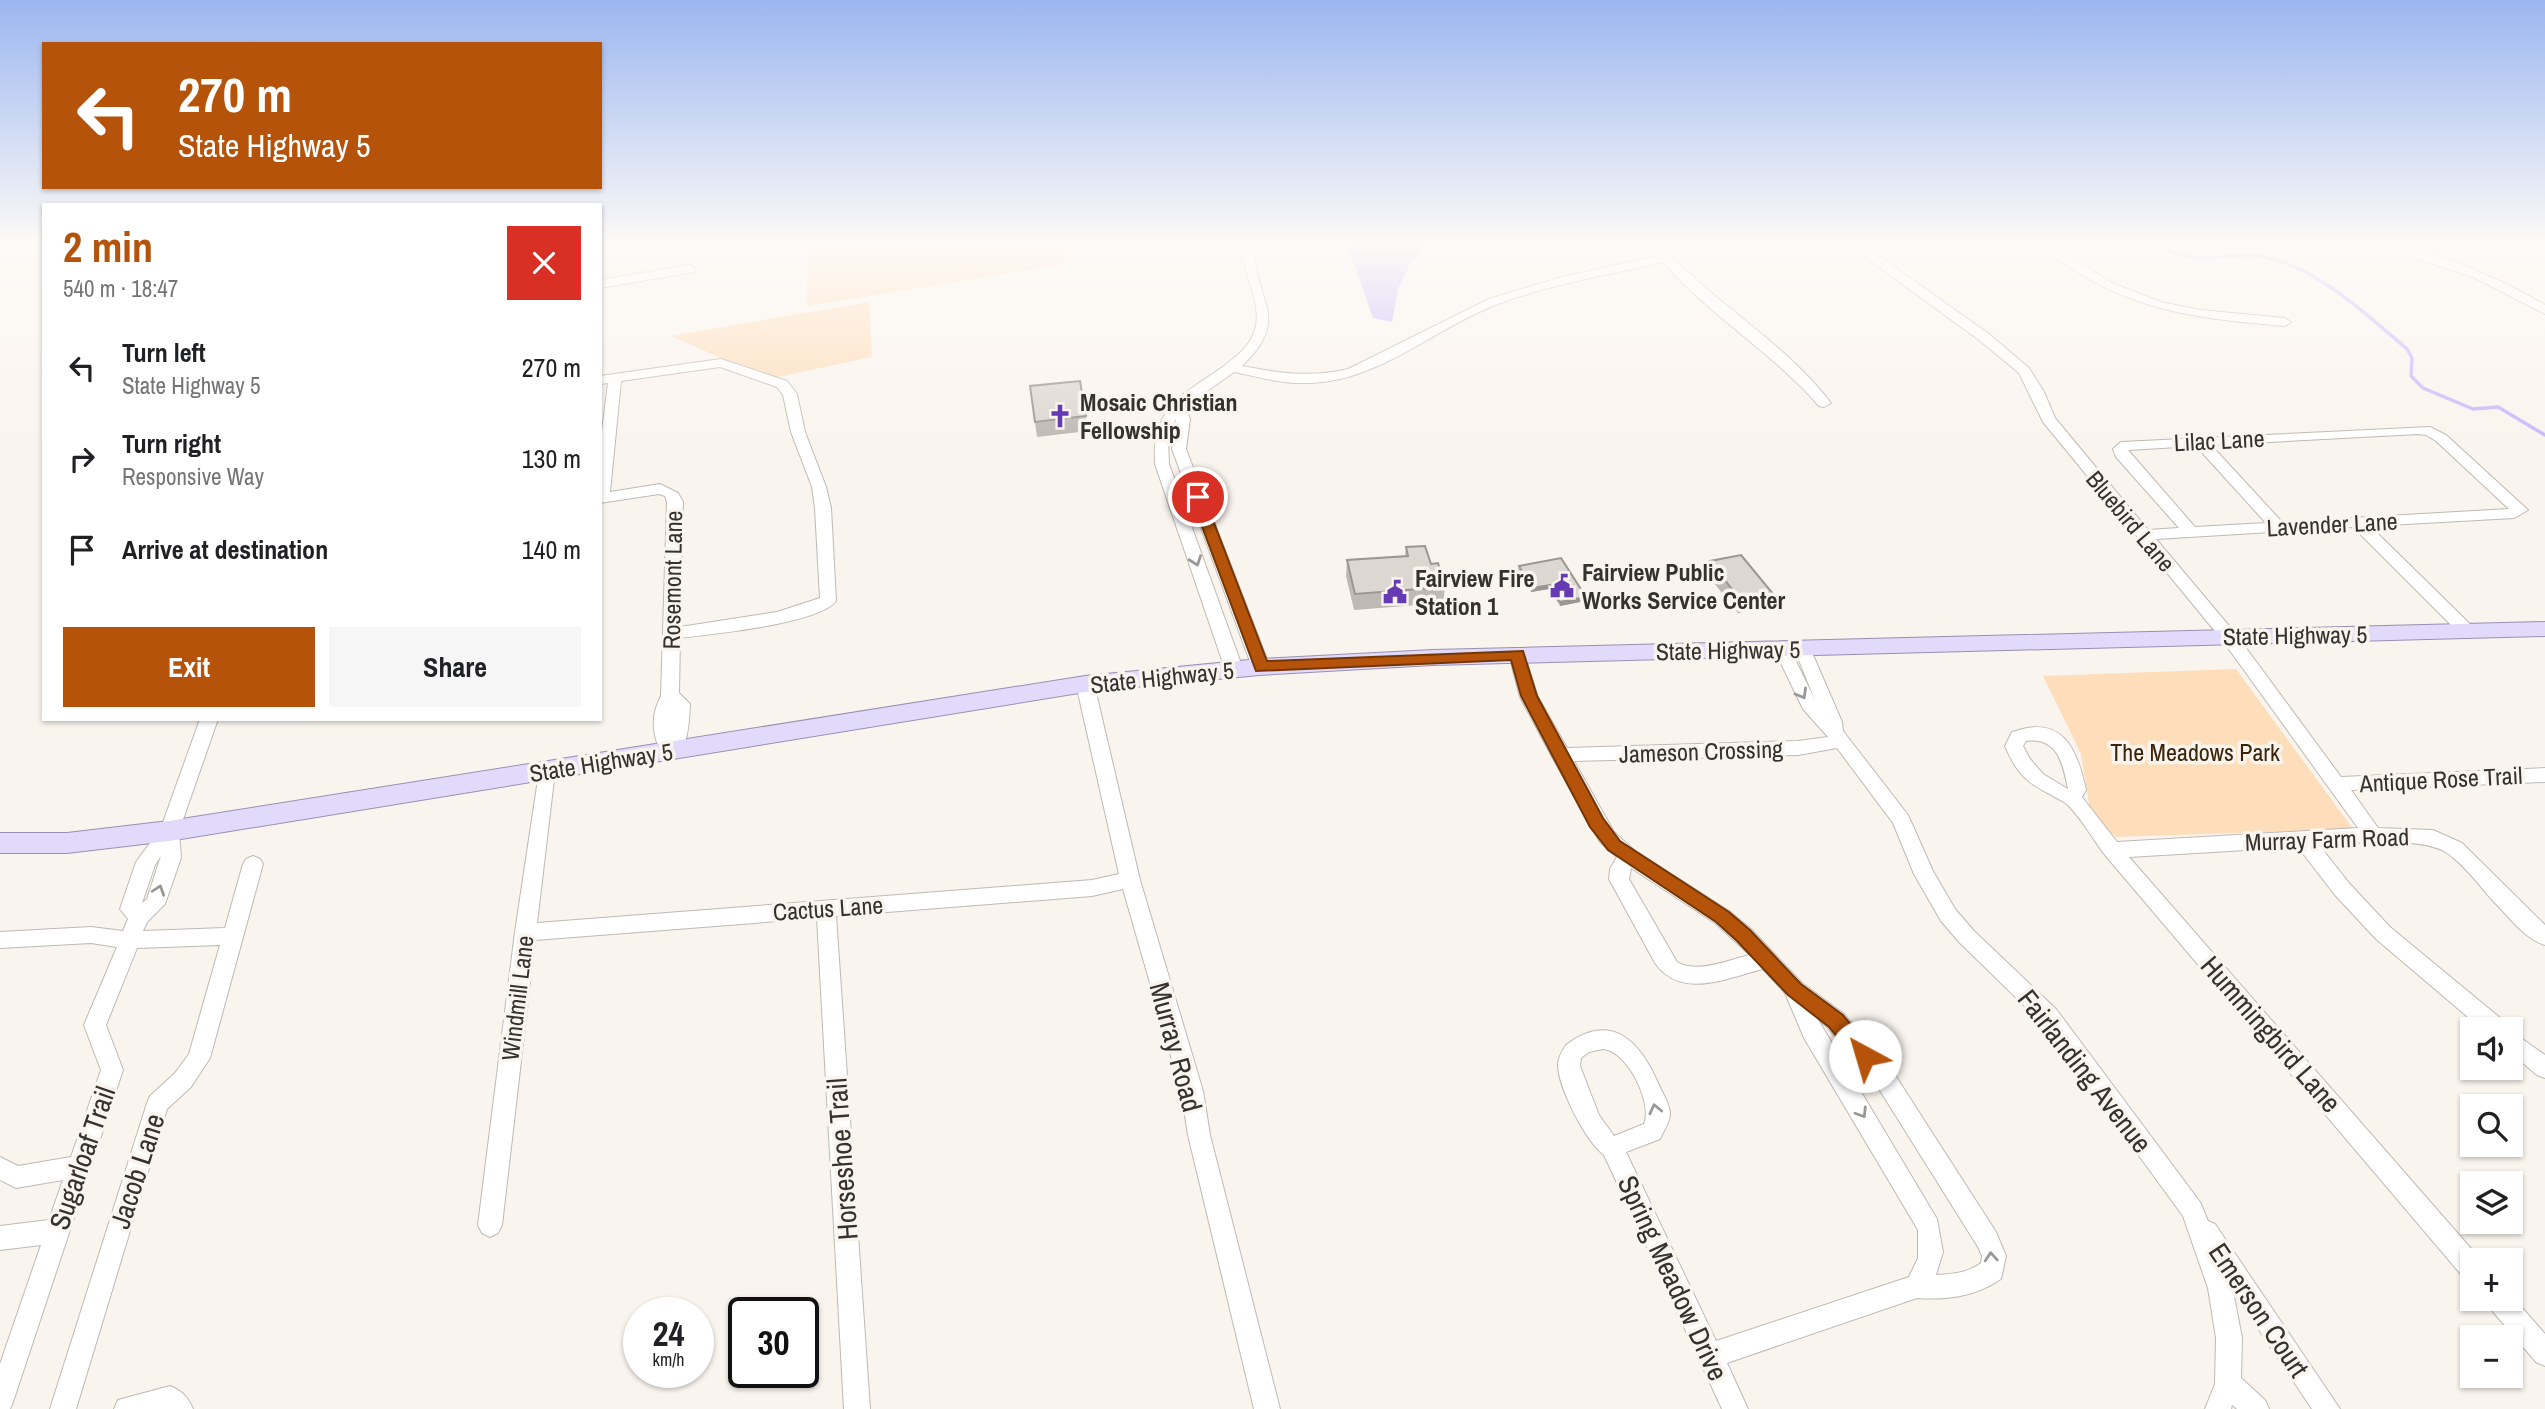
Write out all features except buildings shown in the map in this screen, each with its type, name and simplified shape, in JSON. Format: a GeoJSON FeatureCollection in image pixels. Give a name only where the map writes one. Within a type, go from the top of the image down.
{"type":"FeatureCollection","features":[{"type":"Feature","properties":{"kind":"main road","name":"State Highway 5"},"geometry":{"type":"LineString","coordinates":[[0,843],[67,843],[169,831],[1085,684],[1234,669],[1517,655],[2545,629]]}},
{"type":"Feature","properties":{"kind":"street"},"geometry":{"type":"LineString","coordinates":[[1234,669],[1158,447],[1167,418],[1250,351],[1264,320],[1261,311]]}},
{"type":"Feature","properties":{"kind":"street"},"geometry":{"type":"LineString","coordinates":[[1230,367],[1279,378],[1312,379],[1349,373],[1383,359],[1473,311]]}},
{"type":"Feature","properties":{"kind":"street"},"geometry":{"type":"LineString","coordinates":[[1721,311],[1768,345],[1803,377],[1824,403]]}},
{"type":"Feature","properties":{"kind":"street","name":"Bluebird Lane"},"geometry":{"type":"LineString","coordinates":[[1947,311],[2024,371],[2037,392],[2048,419],[2229,637],[2373,835]]}},
{"type":"Feature","properties":{"kind":"street"},"geometry":{"type":"LineString","coordinates":[[2183,311],[2285,322]]}},
{"type":"Feature","properties":{"kind":"street"},"geometry":{"type":"LineString","coordinates":[[602,481],[608,379],[721,363],[782,384],[790,394],[798,432],[819,487],[823,508],[828,601],[819,608],[671,634]]}},
{"type":"Feature","properties":{"kind":"street"},"geometry":{"type":"LineString","coordinates":[[1178,407],[1183,419],[1179,449],[1261,667]]}},
{"type":"Feature","properties":{"kind":"street","name":"Lilac Lane"},"geometry":{"type":"LineString","coordinates":[[2191,532],[2123,457],[2120,449],[2126,445],[2405,430],[2430,431],[2520,510]]}},
{"type":"Feature","properties":{"kind":"street"},"geometry":{"type":"LineString","coordinates":[[2200,441],[2278,527]]}},
{"type":"Feature","properties":{"kind":"street","name":"Rosemont Lane"},"geometry":{"type":"LineString","coordinates":[[602,498],[660,489],[671,494],[675,502],[670,696],[664,705],[662,738],[669,751]]}},
{"type":"Feature","properties":{"kind":"street","name":"Lavender Lane"},"geometry":{"type":"LineString","coordinates":[[2143,535],[2514,513],[2520,510]]}},
{"type":"Feature","properties":{"kind":"street"},"geometry":{"type":"LineString","coordinates":[[2357,522],[2466,631]]}},
{"type":"Feature","properties":{"kind":"street","name":"Fairlanding Avenue"},"geometry":{"type":"LineString","coordinates":[[1792,649],[1806,702],[1823,724],[1838,737],[1901,820],[1924,874],[1948,915],[2049,1017],[2192,1210],[2220,1288],[2229,1338],[2228,1384],[2218,1409]]}},
{"type":"Feature","properties":{"kind":"street"},"geometry":{"type":"LineString","coordinates":[[1517,655],[1529,696],[1597,822],[1614,846],[1722,917],[1795,989],[1836,1021],[1887,1082],[1988,1240],[1994,1256],[1992,1270],[1983,1278],[1942,1288],[1917,1286],[1710,1356]]}},
{"type":"Feature","properties":{"kind":"street","name":"Murray Road"},"geometry":{"type":"LineString","coordinates":[[1085,684],[1130,880],[1192,1091],[1199,1135],[1267,1409]]}},
{"type":"Feature","properties":{"kind":"street"},"geometry":{"type":"LineString","coordinates":[[169,831],[208,721]]}},
{"type":"Feature","properties":{"kind":"street","name":"Jameson Crossing"},"geometry":{"type":"LineString","coordinates":[[1560,755],[1798,748],[1838,737]]}},
{"type":"Feature","properties":{"kind":"street","name":"Windmill Lane"},"geometry":{"type":"LineString","coordinates":[[490,1225],[546,771]]}},
{"type":"Feature","properties":{"kind":"street","name":"Antique Rose Trail"},"geometry":{"type":"LineString","coordinates":[[2336,784],[2544,776]]}},
{"type":"Feature","properties":{"kind":"street","name":"Hummingbird Lane"},"geometry":{"type":"LineString","coordinates":[[2072,798],[2112,850],[2460,1254]]}},
{"type":"Feature","properties":{"kind":"street","name":"Sugarloaf Trail"},"geometry":{"type":"LineString","coordinates":[[0,1402],[112,1070],[94,1025],[139,917],[130,909],[146,862],[169,831]]}},
{"type":"Feature","properties":{"kind":"street","name":"Murray Farm Road"},"geometry":{"type":"LineString","coordinates":[[2112,850],[2373,835],[2433,836],[2455,848],[2523,919],[2545,937]]}},
{"type":"Feature","properties":{"kind":"street"},"geometry":{"type":"LineString","coordinates":[[2303,839],[2342,889],[2383,933],[2483,1017]]}},
{"type":"Feature","properties":{"kind":"street"},"geometry":{"type":"LineString","coordinates":[[1628,856],[1620,869],[1619,879],[1670,968],[1680,974],[1700,976],[1767,959]]}},
{"type":"Feature","properties":{"kind":"street","name":"Jacob Lane"},"geometry":{"type":"LineString","coordinates":[[63,1409],[158,1103],[183,1080],[199,1058],[253,864]]}},
{"type":"Feature","properties":{"kind":"street","name":"Cactus Lane"},"geometry":{"type":"LineString","coordinates":[[525,932],[1092,888],[1130,880]]}},
{"type":"Feature","properties":{"kind":"street","name":"Horseshoe Trail"},"geometry":{"type":"LineString","coordinates":[[826,909],[857,1409]]}},
{"type":"Feature","properties":{"kind":"street"},"geometry":{"type":"LineString","coordinates":[[0,940],[91,935],[128,940],[232,936]]}},
{"type":"Feature","properties":{"kind":"street"},"geometry":{"type":"LineString","coordinates":[[1795,989],[1812,1031],[1929,1227],[1933,1249],[1931,1263],[1917,1286]]}},
{"type":"Feature","properties":{"kind":"street","name":"Spring Meadow Drive"},"geometry":{"type":"LineString","coordinates":[[1612,1147],[1652,1132],[1659,1116],[1658,1107],[1631,1052],[1610,1040],[1598,1040],[1580,1045],[1572,1051],[1568,1061],[1569,1075],[1597,1134],[1612,1147],[1735,1409]]}},
{"type":"Feature","properties":{"kind":"street"},"geometry":{"type":"LineString","coordinates":[[2523,1050],[2545,1068]]}},
{"type":"Feature","properties":{"kind":"street"},"geometry":{"type":"LineString","coordinates":[[0,1168],[16,1177],[80,1166]]}},
{"type":"Feature","properties":{"kind":"street","name":"Emerson Court"},"geometry":{"type":"LineString","coordinates":[[2192,1210],[2327,1409]]}},
{"type":"Feature","properties":{"kind":"street"},"geometry":{"type":"LineString","coordinates":[[0,1238],[58,1231]]}},
{"type":"Feature","properties":{"kind":"street"},"geometry":{"type":"LineString","coordinates":[[2509,1311],[2545,1353]]}},
{"type":"Feature","properties":{"kind":"street"},"geometry":{"type":"LineString","coordinates":[[2228,1384],[2256,1409]]}},
{"type":"Feature","properties":{"kind":"street"},"geometry":{"type":"LineString","coordinates":[[127,1409],[170,1399],[180,1409]]}},
{"type":"Feature","properties":{"kind":"green space"},"geometry":{"type":"Polygon","coordinates":[[[818,311],[869,311],[872,357],[768,379],[671,336],[818,311]]]}},
{"type":"Feature","properties":{"kind":"green space","name":"The Meadows Park"},"geometry":{"type":"Polygon","coordinates":[[[2236,669],[2353,829],[2116,837],[2091,815],[2081,754],[2043,676],[2236,669]]]}},
{"type":"Feature","properties":{"kind":"shaded area"},"geometry":{"type":"Polygon","coordinates":[[[1370,311],[1394,311],[1392,322],[1373,318],[1370,311]]]}},
{"type":"Feature","properties":{"kind":"waterway"},"geometry":{"type":"LineString","coordinates":[[2362,311],[2407,349],[2412,358],[2411,376],[2423,388],[2473,409],[2498,407],[2545,435]]}},
{"type":"Feature","properties":{"kind":"place","name":"Mosaic Christian Fellowship"},"geometry":{"type":"Point","coordinates":[1060,416]}},
{"type":"Feature","properties":{"kind":"place","name":"Fairview Public Works Service Center"},"geometry":{"type":"Point","coordinates":[1562,586]}},
{"type":"Feature","properties":{"kind":"place","name":"Fairview Fire Station 1"},"geometry":{"type":"Point","coordinates":[1395,592]}},
{"type":"Feature","properties":{"kind":"route"},"geometry":{"type":"LineString","coordinates":[[1198,497],[1261,667],[1517,655],[1529,696],[1597,822],[1614,846],[1722,917],[1744,935],[1795,989],[1836,1021],[1865,1056]]}}]}
